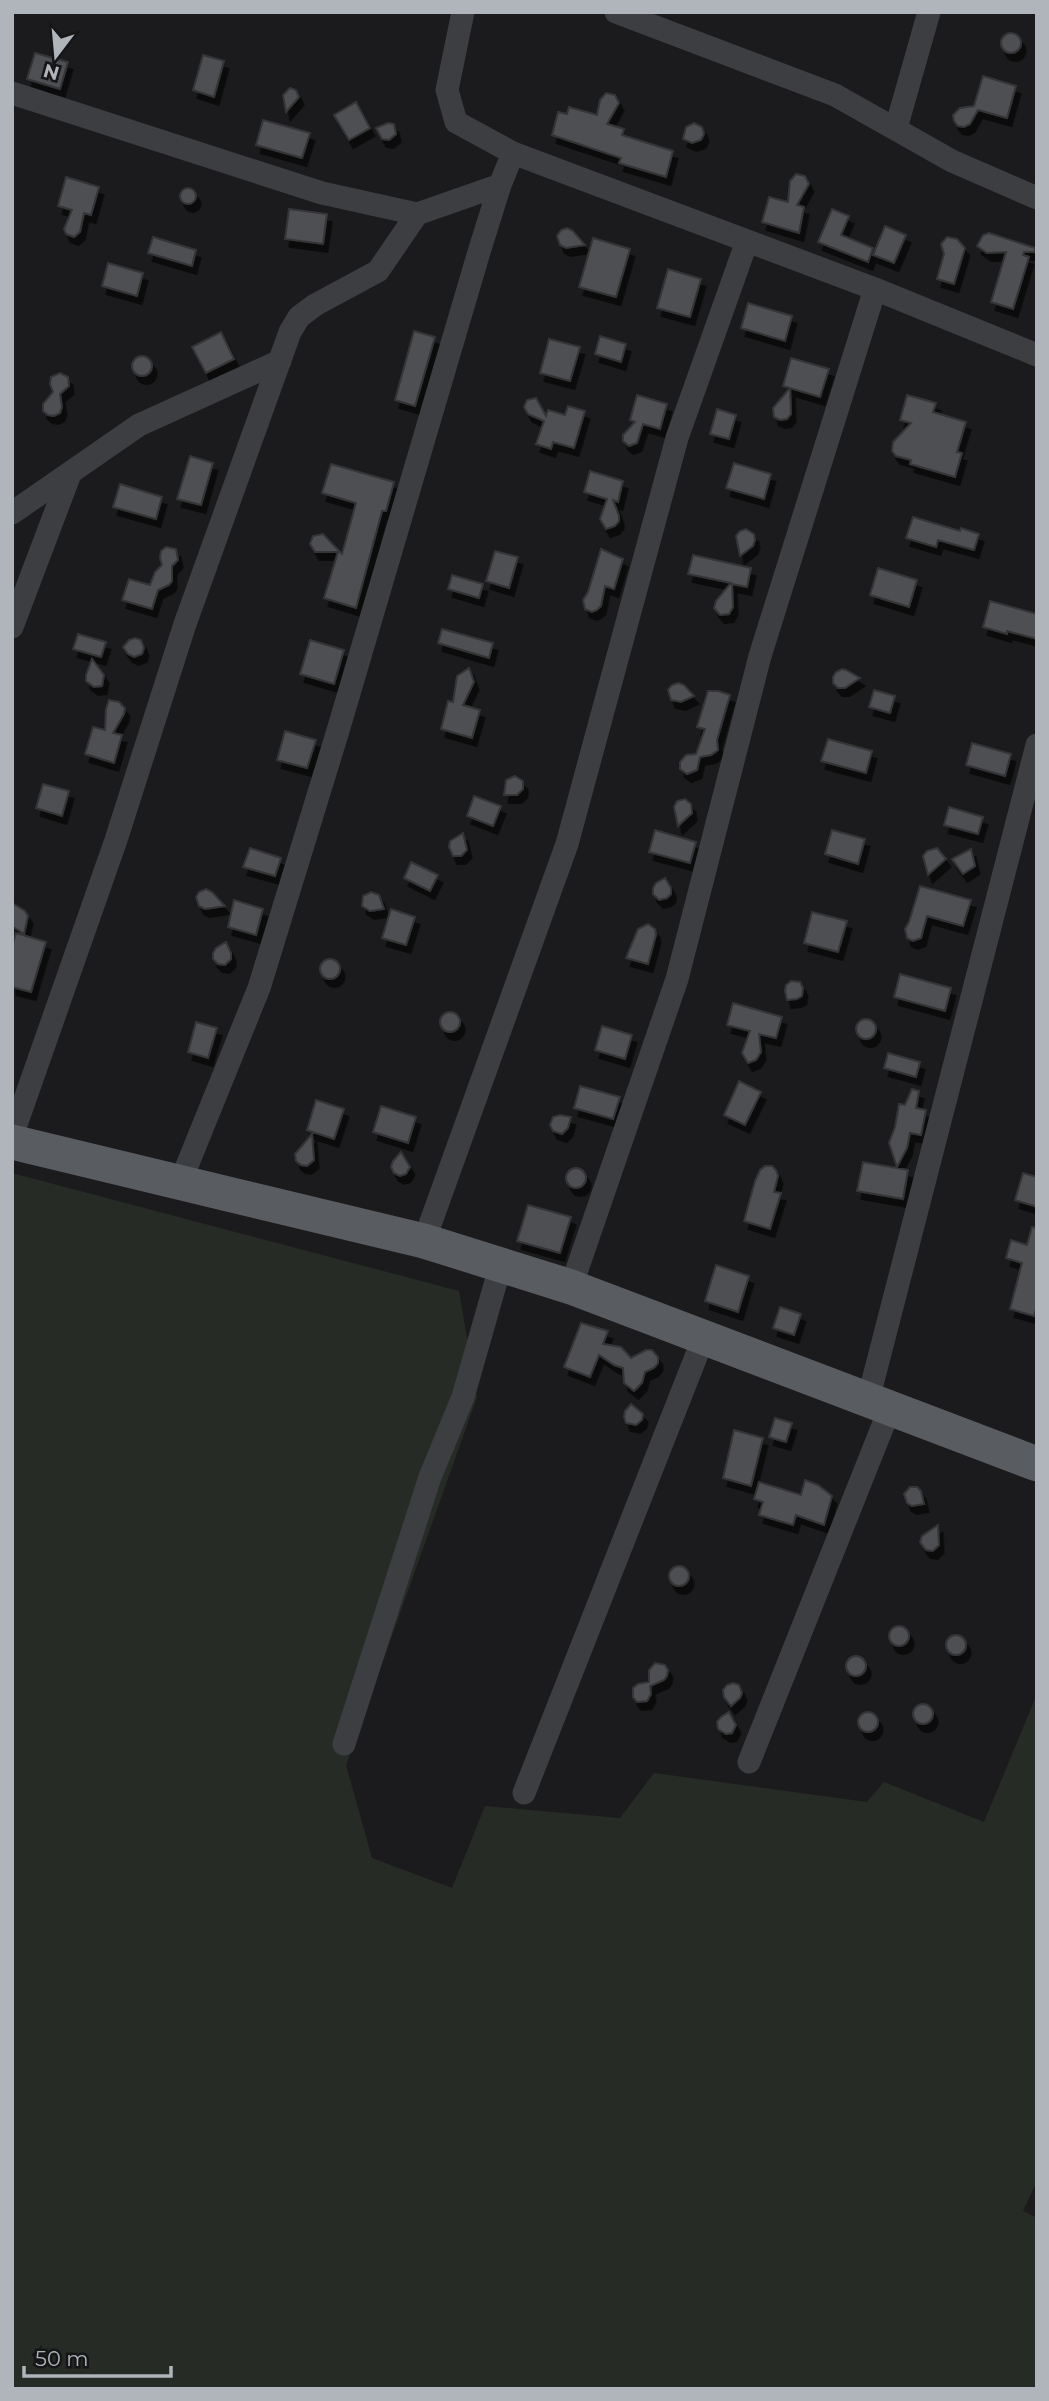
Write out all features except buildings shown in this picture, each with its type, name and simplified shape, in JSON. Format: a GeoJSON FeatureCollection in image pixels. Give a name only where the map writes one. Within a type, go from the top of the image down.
{"type":"FeatureCollection","features":[{"type":"Feature","properties":{"kind":"main road"},"geometry":{"type":"LineString","coordinates":[[12,1142],[424,1241],[501,1264],[571,1287],[1037,1464]]}},
{"type":"Feature","properties":{"kind":"street"},"geometry":{"type":"LineString","coordinates":[[463,12],[447,90],[456,122],[513,153],[875,289],[1037,355]]}},
{"type":"Feature","properties":{"kind":"street"},"geometry":{"type":"LineString","coordinates":[[616,12],[835,95],[952,161],[1037,198]]}},
{"type":"Feature","properties":{"kind":"street"},"geometry":{"type":"LineString","coordinates":[[896,128],[929,12]]}},
{"type":"Feature","properties":{"kind":"street"},"geometry":{"type":"LineString","coordinates":[[12,93],[322,193],[417,214],[500,185]]}},
{"type":"Feature","properties":{"kind":"street"},"geometry":{"type":"LineString","coordinates":[[180,1183],[259,988],[500,185],[513,153]]}},
{"type":"Feature","properties":{"kind":"street"},"geometry":{"type":"LineString","coordinates":[[12,1136],[116,840],[185,624],[290,332],[299,317],[315,304],[378,271],[417,214]]}},
{"type":"Feature","properties":{"kind":"street"},"geometry":{"type":"LineString","coordinates":[[424,1241],[567,844],[677,438],[747,241]]}},
{"type":"Feature","properties":{"kind":"street"},"geometry":{"type":"LineString","coordinates":[[571,1287],[677,979],[760,656],[875,289]]}},
{"type":"Feature","properties":{"kind":"street"},"geometry":{"type":"LineString","coordinates":[[12,513],[139,425],[280,361]]}},
{"type":"Feature","properties":{"kind":"street"},"geometry":{"type":"LineString","coordinates":[[12,627],[70,474]]}},
{"type":"Feature","properties":{"kind":"street"},"geometry":{"type":"LineString","coordinates":[[749,1762],[879,1404],[1037,746]]}},
{"type":"Feature","properties":{"kind":"street"},"geometry":{"type":"LineString","coordinates":[[344,1744],[430,1477],[463,1397],[501,1264]]}},
{"type":"Feature","properties":{"kind":"street"},"geometry":{"type":"LineString","coordinates":[[524,1793],[703,1339]]}},
{"type":"Feature","properties":{"kind":"shaded area"},"geometry":{"type":"Polygon","coordinates":[[[12,1173],[459,1291],[477,1397],[346,1765],[372,1858],[452,1888],[485,1806],[620,1818],[654,1773],[867,1802],[884,1782],[984,1822],[1037,1694],[1037,2181],[1023,2211],[1037,2218],[1037,2389],[12,2389],[12,1173]]]}}]}
